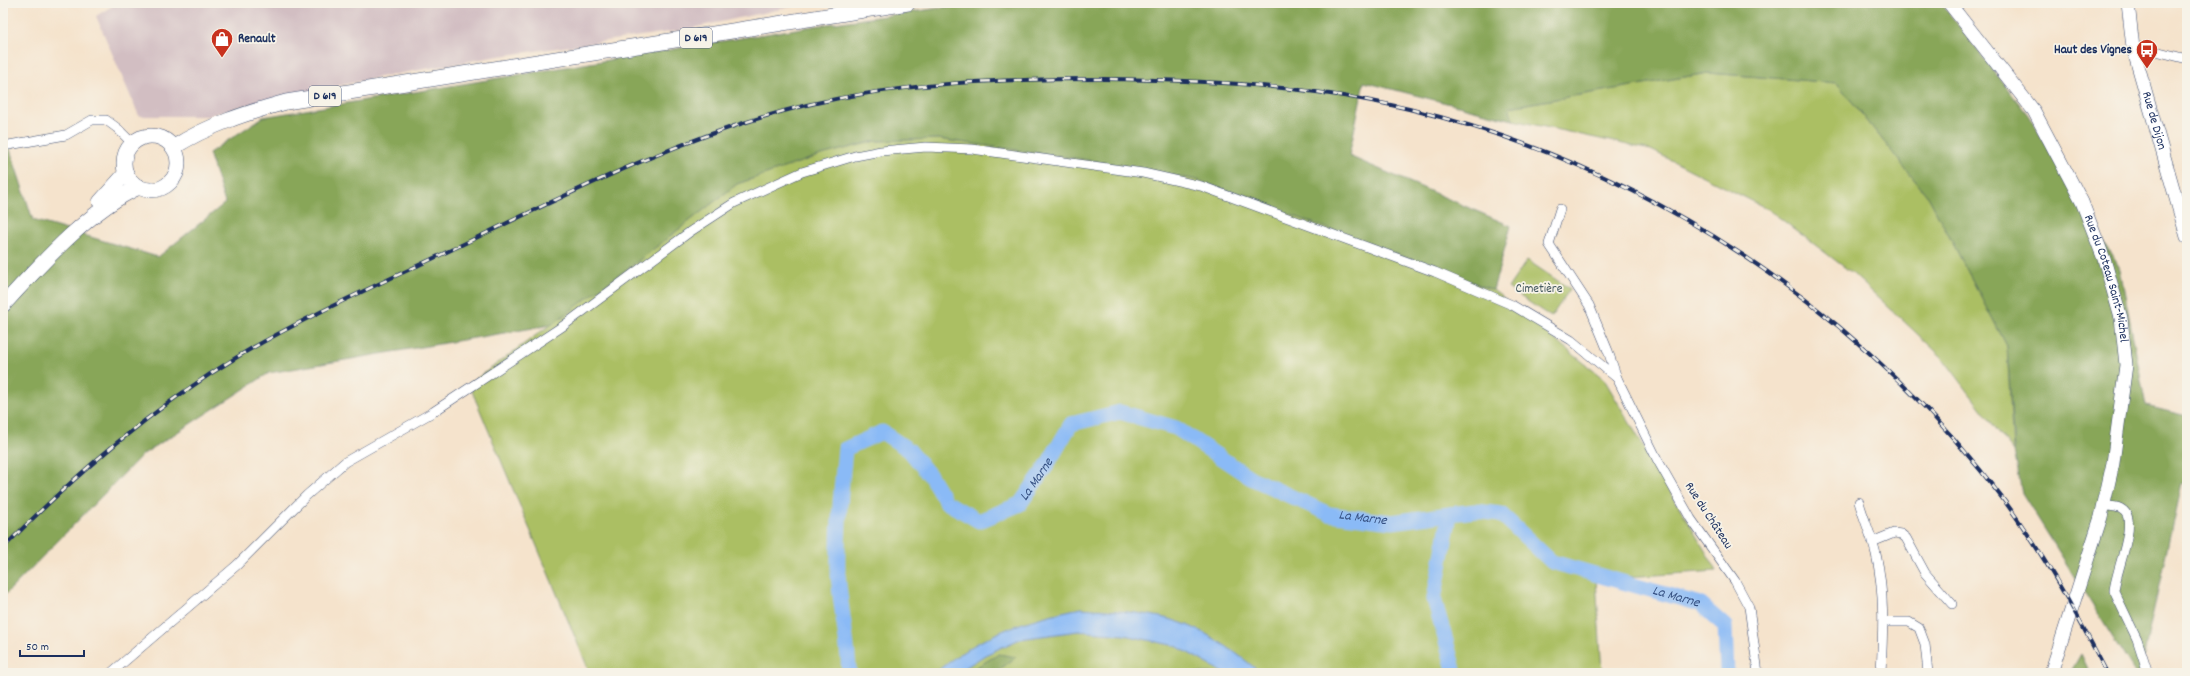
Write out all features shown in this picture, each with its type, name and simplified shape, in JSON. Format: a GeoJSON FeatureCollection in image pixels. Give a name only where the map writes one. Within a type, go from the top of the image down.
{"type":"FeatureCollection","features":[{"type":"Feature","properties":{"kind":"main road","name":"D 619"},"geometry":{"type":"LineString","coordinates":[[174,148],[216,125],[244,114],[286,102],[874,6],[908,3]]}},
{"type":"Feature","properties":{"kind":"main road"},"geometry":{"type":"LineString","coordinates":[[151,136],[164,139],[174,148],[178,162],[174,178],[169,184],[154,190],[139,187],[126,173],[124,159],[132,143],[144,137],[151,136]]}},
{"type":"Feature","properties":{"kind":"main road"},"geometry":{"type":"LineString","coordinates":[[3,290],[104,199],[126,173]]}},
{"type":"Feature","properties":{"kind":"main road"},"geometry":{"type":"LineString","coordinates":[[3,305],[31,275],[99,212],[115,200],[139,187]]}},
{"type":"Feature","properties":{"kind":"street","name":"Rue du Coteau Saint-Michel"},"geometry":{"type":"LineString","coordinates":[[1949,3],[2034,111],[2082,202],[2104,259],[2121,318],[2126,365],[2113,463],[2104,506],[2068,624],[2051,673]]}},
{"type":"Feature","properties":{"kind":"street","name":"Rue de Dijon"},"geometry":{"type":"LineString","coordinates":[[2128,3],[2133,48],[2186,229]]}},
{"type":"Feature","properties":{"kind":"street"},"geometry":{"type":"LineString","coordinates":[[2133,48],[2140,47],[2187,59]]}},
{"type":"Feature","properties":{"kind":"street"},"geometry":{"type":"LineString","coordinates":[[3,146],[66,135],[92,120],[106,120],[117,128],[132,143]]}},
{"type":"Feature","properties":{"kind":"street"},"geometry":{"type":"LineString","coordinates":[[110,673],[236,565],[307,495],[346,462],[433,412],[563,326],[691,231],[734,203],[802,172],[861,155],[903,148],[972,149],[1142,173],[1201,186],[1428,270],[1512,305],[1571,340],[1617,378]]}},
{"type":"Feature","properties":{"kind":"street","name":"Rue du Château"},"geometry":{"type":"LineString","coordinates":[[1560,209],[1549,244],[1589,305],[1608,350],[1617,378],[1657,459],[1691,519],[1735,581],[1749,607],[1758,673]]}},
{"type":"Feature","properties":{"kind":"street"},"geometry":{"type":"LineString","coordinates":[[1859,502],[1872,542],[1878,569],[1884,622],[1881,673]]}},
{"type":"Feature","properties":{"kind":"street"},"geometry":{"type":"LineString","coordinates":[[2104,506],[2118,507],[2125,511],[2129,518],[2126,541],[2114,591],[2137,639],[2148,673]]}},
{"type":"Feature","properties":{"kind":"street"},"geometry":{"type":"LineString","coordinates":[[1872,542],[1894,533],[1901,534],[1906,538],[1926,573],[1952,604]]}},
{"type":"Feature","properties":{"kind":"street"},"geometry":{"type":"LineString","coordinates":[[1884,622],[1909,622],[1919,628],[1925,644],[1928,673]]}},
{"type":"Feature","properties":{"kind":"shaded area"},"geometry":{"type":"Polygon","coordinates":[[[117,3],[809,3],[683,30],[493,57],[380,77],[240,106],[208,116],[139,116],[96,16],[117,3]]]}},
{"type":"Feature","properties":{"kind":"green space"},"geometry":{"type":"Polygon","coordinates":[[[974,3],[1941,3],[2028,115],[2120,269],[2146,406],[2187,416],[2187,484],[2181,484],[2140,673],[2135,673],[2022,493],[2014,451],[2007,346],[1929,198],[1837,83],[1708,73],[1509,107],[1513,120],[1364,82],[1349,156],[1511,226],[1493,290],[1197,180],[1081,159],[938,139],[875,141],[821,155],[737,184],[642,258],[551,325],[269,373],[142,455],[3,597],[3,128],[33,220],[158,257],[225,203],[209,153],[263,117],[814,26],[974,3]]]}},
{"type":"Feature","properties":{"kind":"green space"},"geometry":{"type":"Polygon","coordinates":[[[1708,73],[1837,83],[1929,198],[2007,346],[2013,451],[1942,357],[1852,273],[1768,209],[1651,150],[1513,120],[1509,107],[1708,73]]]}},
{"type":"Feature","properties":{"kind":"green space"},"geometry":{"type":"Polygon","coordinates":[[[938,139],[1081,159],[1197,180],[1493,290],[1604,379],[1717,571],[1596,579],[1602,673],[995,673],[1015,657],[966,673],[590,673],[469,384],[642,258],[737,184],[821,155],[875,141],[938,139]]]}},
{"type":"Feature","properties":{"kind":"green space","name":"Cimetière"},"geometry":{"type":"Polygon","coordinates":[[[1527,260],[1570,289],[1551,317],[1508,288],[1527,260]]]}},
{"type":"Feature","properties":{"kind":"green space"},"geometry":{"type":"Polygon","coordinates":[[[999,654],[1016,657],[995,673],[966,673],[999,654]]]}},
{"type":"Feature","properties":{"kind":"green space"},"geometry":{"type":"Polygon","coordinates":[[[2081,654],[2090,673],[2070,673],[2081,654]]]}},
{"type":"Feature","properties":{"kind":"water"},"geometry":{"type":"Polygon","coordinates":[[[1081,608],[1121,611],[1161,617],[1187,625],[1207,634],[1226,646],[1261,673],[1224,673],[1176,646],[1124,635],[1078,631],[1020,639],[985,655],[957,673],[935,673],[969,648],[1004,630],[1041,617],[1081,608]]]}},
{"type":"Feature","properties":{"kind":"waterway","name":"La Marne"},"geometry":{"type":"LineString","coordinates":[[849,673],[838,573],[839,527],[845,449],[882,432],[909,450],[931,477],[946,502],[979,521],[1020,504],[1046,467],[1071,424],[1120,412],[1176,428],[1251,478],[1329,514],[1392,522],[1450,514],[1434,599],[1455,673]]}},
{"type":"Feature","properties":{"kind":"waterway","name":"La Marne"},"geometry":{"type":"LineString","coordinates":[[1450,514],[1475,511],[1501,514],[1552,562],[1700,604],[1725,626],[1727,673]]}},
{"type":"Feature","properties":{"kind":"railway"},"geometry":{"type":"LineString","coordinates":[[3,548],[31,520],[116,443],[177,397],[242,354],[346,299],[583,187],[671,149],[716,132],[807,105],[844,97],[881,91],[954,83],[1102,79],[1256,85],[1333,94],[1371,101],[1409,109],[1497,134],[1582,167],[1664,207],[1742,254],[1815,308],[1884,367],[1948,432],[2006,503],[2034,544],[2072,607],[2107,673]]}},
{"type":"Feature","properties":{"kind":"place","name":"Renault"},"geometry":{"type":"Point","coordinates":[222,58]}},
{"type":"Feature","properties":{"kind":"place","name":"Haut des Vignes"},"geometry":{"type":"Point","coordinates":[2147,70]}}]}
